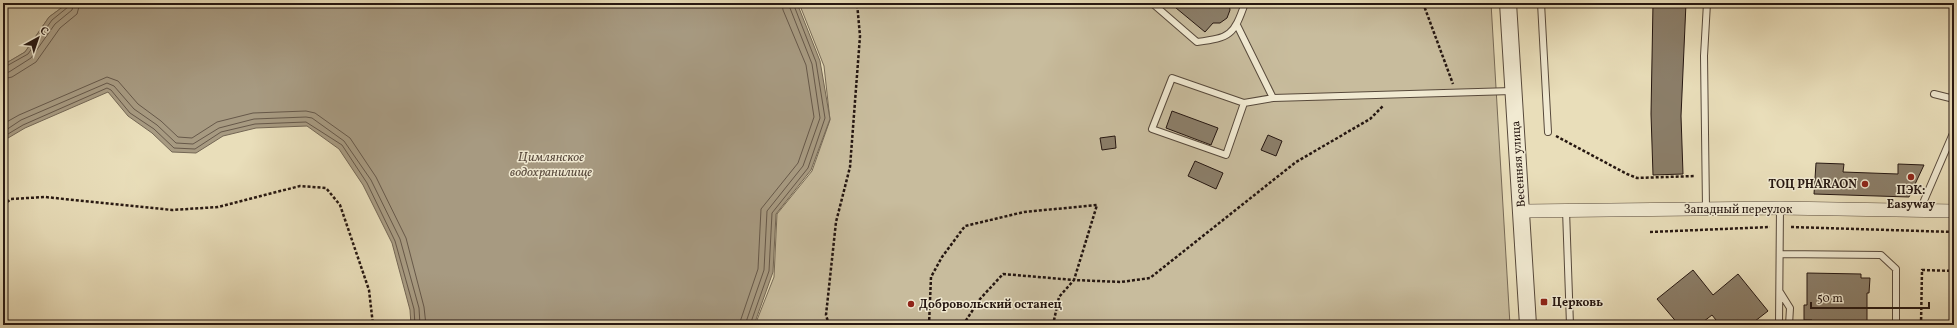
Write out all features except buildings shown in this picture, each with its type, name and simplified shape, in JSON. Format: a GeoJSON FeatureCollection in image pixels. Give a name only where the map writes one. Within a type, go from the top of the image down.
{"type":"FeatureCollection","features":[{"type":"Feature","properties":{"kind":"street","name":"Весенняя улица"},"geometry":{"type":"LineString","coordinates":[[1508,3],[1528,325]]}},
{"type":"Feature","properties":{"kind":"street","name":"Западный переулок"},"geometry":{"type":"LineString","coordinates":[[1521,211],[1706,208],[1954,211]]}},
{"type":"Feature","properties":{"kind":"lane"},"geometry":{"type":"LineString","coordinates":[[1152,3],[1197,42],[1221,39],[1237,25],[1245,3]]}},
{"type":"Feature","properties":{"kind":"lane"},"geometry":{"type":"LineString","coordinates":[[1542,3],[1548,132]]}},
{"type":"Feature","properties":{"kind":"lane"},"geometry":{"type":"LineString","coordinates":[[1706,208],[1704,56],[1708,3]]}},
{"type":"Feature","properties":{"kind":"lane"},"geometry":{"type":"LineString","coordinates":[[1237,25],[1273,98]]}},
{"type":"Feature","properties":{"kind":"lane"},"geometry":{"type":"LineString","coordinates":[[1244,103],[1226,155],[1152,129],[1172,78],[1244,103],[1273,98],[1514,91]]}},
{"type":"Feature","properties":{"kind":"lane"},"geometry":{"type":"LineString","coordinates":[[1934,94],[1954,98]]}},
{"type":"Feature","properties":{"kind":"lane"},"geometry":{"type":"LineString","coordinates":[[1920,210],[1954,131]]}},
{"type":"Feature","properties":{"kind":"lane"},"geometry":{"type":"LineString","coordinates":[[1779,325],[1780,208]]}},
{"type":"Feature","properties":{"kind":"lane"},"geometry":{"type":"LineString","coordinates":[[1566,210],[1570,325]]}},
{"type":"Feature","properties":{"kind":"lane"},"geometry":{"type":"LineString","coordinates":[[1780,254],[1881,255],[1896,269],[1896,325]]}},
{"type":"Feature","properties":{"kind":"lane"},"geometry":{"type":"LineString","coordinates":[[1780,292],[1790,308],[1789,325]]}},
{"type":"Feature","properties":{"kind":"path"},"geometry":{"type":"LineString","coordinates":[[829,325],[826,315],[836,222],[850,167],[860,36],[857,3]]}},
{"type":"Feature","properties":{"kind":"path"},"geometry":{"type":"LineString","coordinates":[[1423,3],[1456,92]]}},
{"type":"Feature","properties":{"kind":"path"},"geometry":{"type":"LineString","coordinates":[[963,325],[980,299],[1003,274],[1121,282],[1150,278],[1296,162],[1370,119],[1395,95]]}},
{"type":"Feature","properties":{"kind":"path"},"geometry":{"type":"LineString","coordinates":[[1548,132],[1637,178],[1706,176]]}},
{"type":"Feature","properties":{"kind":"path"},"geometry":{"type":"LineString","coordinates":[[3,205],[11,199],[45,197],[172,210],[218,207],[300,186],[326,188],[340,205],[366,283],[373,325]]}},
{"type":"Feature","properties":{"kind":"path"},"geometry":{"type":"LineString","coordinates":[[928,325],[931,277],[942,257],[965,226],[1024,212],[1097,204],[1074,280],[1059,296],[1053,325]]}},
{"type":"Feature","properties":{"kind":"path"},"geometry":{"type":"LineString","coordinates":[[1650,232],[1780,226],[1954,232]]}},
{"type":"Feature","properties":{"kind":"path"},"geometry":{"type":"LineString","coordinates":[[1920,325],[1922,270],[1954,271]]}},
{"type":"Feature","properties":{"kind":"shaded area"},"geometry":{"type":"Polygon","coordinates":[[[3,3],[68,3],[49,17],[25,52],[3,65],[3,3]]]}},
{"type":"Feature","properties":{"kind":"shaded area"},"geometry":{"type":"Polygon","coordinates":[[[799,3],[1491,3],[1510,325],[755,325],[774,277],[777,214],[812,171],[830,120],[824,66],[799,3]]]}},
{"type":"Feature","properties":{"kind":"water","name":"Цимлянское водохранилище"},"geometry":{"type":"Polygon","coordinates":[[[68,3],[797,3],[820,61],[830,119],[811,170],[776,214],[773,272],[754,325],[411,325],[410,310],[392,243],[363,185],[339,149],[307,126],[256,128],[223,136],[196,153],[172,152],[152,133],[128,116],[108,92],[25,128],[3,141],[3,65],[25,52],[49,17],[68,3]]]}},
{"type":"Feature","properties":{"kind":"place","name":"ПЭК: Easyway"},"geometry":{"type":"Point","coordinates":[1911,177]}},
{"type":"Feature","properties":{"kind":"place","name":"ТОЦ PHARAON"},"geometry":{"type":"Point","coordinates":[1865,184]}},
{"type":"Feature","properties":{"kind":"place","name":"Церковь"},"geometry":{"type":"Point","coordinates":[1544,302]}},
{"type":"Feature","properties":{"kind":"place","name":"Добровольский останец"},"geometry":{"type":"Point","coordinates":[911,304]}}]}
